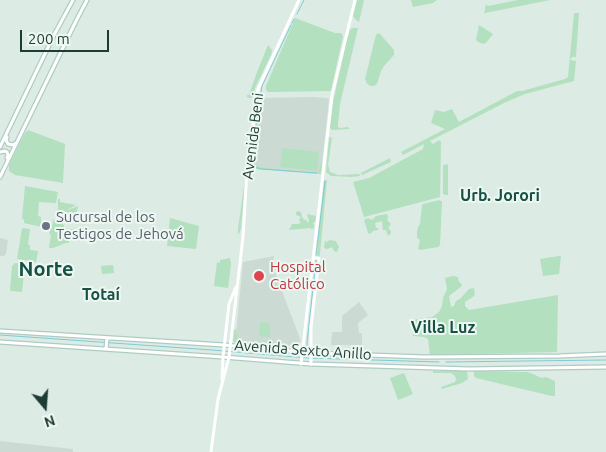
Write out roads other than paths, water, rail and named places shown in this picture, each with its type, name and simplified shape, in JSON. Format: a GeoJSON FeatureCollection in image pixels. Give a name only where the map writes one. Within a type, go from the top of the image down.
{"type":"FeatureCollection","features":[{"type":"Feature","properties":{"kind":"main road"},"geometry":{"type":"LineString","coordinates":[[0,147],[72,0]]}},
{"type":"Feature","properties":{"kind":"main road"},"geometry":{"type":"LineString","coordinates":[[4,168],[87,0]]}},
{"type":"Feature","properties":{"kind":"main road","name":"Avenida Beni"},"geometry":{"type":"LineString","coordinates":[[211,452],[218,399],[231,347],[247,170],[258,89],[299,0]]}},
{"type":"Feature","properties":{"kind":"main road"},"geometry":{"type":"LineString","coordinates":[[301,363],[332,94],[355,0]]}},
{"type":"Feature","properties":{"kind":"main road"},"geometry":{"type":"LineString","coordinates":[[14,118],[6,140],[9,145],[17,142]]}},
{"type":"Feature","properties":{"kind":"main road"},"geometry":{"type":"LineString","coordinates":[[0,152],[6,151],[8,155],[0,178]]}},
{"type":"Feature","properties":{"kind":"main road"},"geometry":{"type":"LineString","coordinates":[[311,363],[310,340],[319,258],[313,258]]}},
{"type":"Feature","properties":{"kind":"main road","name":"Avenida Beni"},"geometry":{"type":"LineString","coordinates":[[222,387],[228,304],[238,282]]}},
{"type":"Feature","properties":{"kind":"main road","name":"Avenida Sexto Anillo"},"geometry":{"type":"LineString","coordinates":[[0,331],[229,357],[301,363],[441,362],[606,354]]}},
{"type":"Feature","properties":{"kind":"main road","name":"Avenida Sexto Anillo"},"geometry":{"type":"LineString","coordinates":[[0,342],[224,346],[302,354],[441,362],[606,367]]}},
{"type":"Feature","properties":{"kind":"waterway"},"geometry":{"type":"LineString","coordinates":[[297,14],[304,0]]}},
{"type":"Feature","properties":{"kind":"waterway"},"geometry":{"type":"LineString","coordinates":[[292,23],[294,19]]}},
{"type":"Feature","properties":{"kind":"waterway"},"geometry":{"type":"LineString","coordinates":[[255,133],[262,86],[291,25]]}},
{"type":"Feature","properties":{"kind":"waterway"},"geometry":{"type":"LineString","coordinates":[[255,134],[252,160],[257,168],[317,173]]}},
{"type":"Feature","properties":{"kind":"waterway"},"geometry":{"type":"LineString","coordinates":[[316,255],[325,181]]}},
{"type":"Feature","properties":{"kind":"waterway"},"geometry":{"type":"LineString","coordinates":[[307,351],[316,260]]}},
{"type":"Feature","properties":{"kind":"waterway"},"geometry":{"type":"LineString","coordinates":[[0,335],[308,358],[439,362]]}},
{"type":"Feature","properties":{"kind":"waterway"},"geometry":{"type":"LineString","coordinates":[[446,362],[606,360]]}},
{"type":"Feature","properties":{"kind":"place","name":"Sucursal de los Testigos de Jehová"},"geometry":{"type":"Point","coordinates":[46,226]}},
{"type":"Feature","properties":{"kind":"place","name":"Hospital Católico"},"geometry":{"type":"Point","coordinates":[259,276]}},
{"type":"Feature","properties":{"kind":"district","name":"Urb. Jorori"},"geometry":{"type":"Point","coordinates":[500,196]}},
{"type":"Feature","properties":{"kind":"district","name":"Norte"},"geometry":{"type":"Point","coordinates":[46,269]}},
{"type":"Feature","properties":{"kind":"district","name":"Totaí"},"geometry":{"type":"Point","coordinates":[101,295]}},
{"type":"Feature","properties":{"kind":"district","name":"Villa Luz"},"geometry":{"type":"Point","coordinates":[443,328]}}]}
